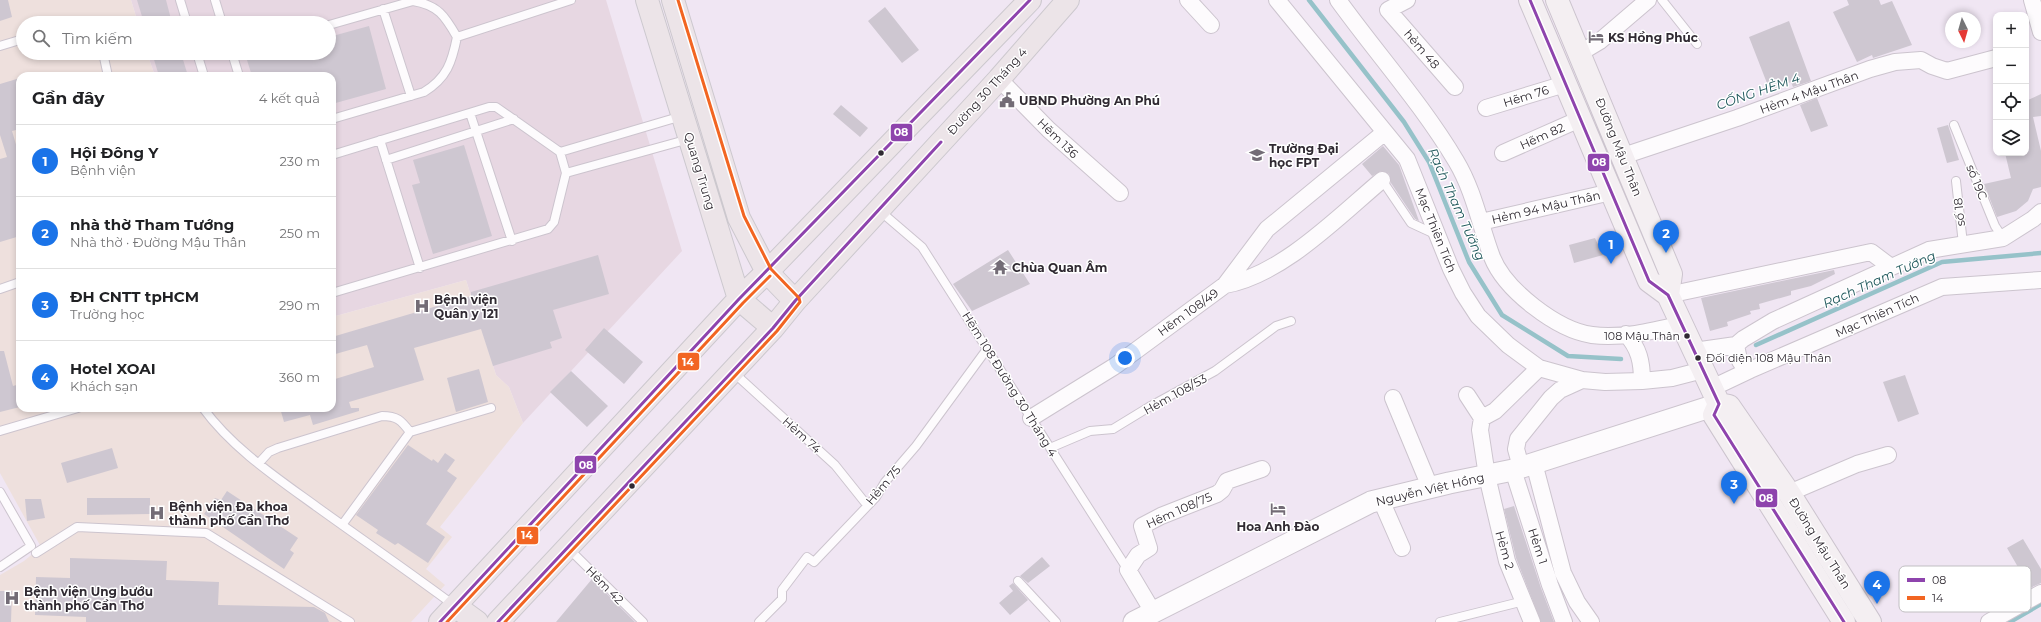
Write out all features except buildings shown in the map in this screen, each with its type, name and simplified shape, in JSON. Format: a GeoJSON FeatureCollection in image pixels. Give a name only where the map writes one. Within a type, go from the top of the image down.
{"type":"FeatureCollection","features":[{"type":"Feature","properties":{"kind":"main road","name":"Quang Trung"},"geometry":{"type":"LineString","coordinates":[[646,0],[739,299]]}},
{"type":"Feature","properties":{"kind":"main road","name":"Quang Trung"},"geometry":{"type":"LineString","coordinates":[[674,0],[740,218],[767,272],[795,301]]}},
{"type":"Feature","properties":{"kind":"main road"},"geometry":{"type":"LineString","coordinates":[[440,622],[739,299],[767,272],[1030,0]]}},
{"type":"Feature","properties":{"kind":"main road","name":"Đường 30 Tháng 4"},"geometry":{"type":"LineString","coordinates":[[500,621],[567,547],[773,328],[795,301],[999,79],[1068,0]]}},
{"type":"Feature","properties":{"kind":"main road","name":"Đường Mậu Thân"},"geometry":{"type":"LineString","coordinates":[[1530,0],[1650,281],[1668,295],[1712,384],[1789,493],[1870,622]]}},
{"type":"Feature","properties":{"kind":"main road","name":"Đường Mậu Thân"},"geometry":{"type":"LineString","coordinates":[[1557,0],[1671,274],[1668,295]]}},
{"type":"Feature","properties":{"kind":"main road"},"geometry":{"type":"LineString","coordinates":[[739,299],[773,328]]}},
{"type":"Feature","properties":{"kind":"main road","name":"Đường Mậu Thân"},"geometry":{"type":"LineString","coordinates":[[1712,384],[1714,415],[1844,622]]}},
{"type":"Feature","properties":{"kind":"main road"},"geometry":{"type":"LineString","coordinates":[[455,606],[477,622]]}},
{"type":"Feature","properties":{"kind":"street"},"geometry":{"type":"LineString","coordinates":[[1188,0],[1211,25]]}},
{"type":"Feature","properties":{"kind":"street","name":"Mạc Thiên Tích"},"geometry":{"type":"LineString","coordinates":[[1277,0],[1407,159],[1460,287],[1478,316],[1508,345],[1539,368],[1582,380],[1605,382],[1642,381],[1672,378],[1712,384],[1750,370],[1942,287],[2041,280]]}},
{"type":"Feature","properties":{"kind":"street"},"geometry":{"type":"LineString","coordinates":[[1338,0],[1363,34],[1398,76],[1444,141],[1470,189],[1492,258],[1503,276],[1525,299],[1548,316],[1572,329],[1591,335],[1626,334],[1682,324]]}},
{"type":"Feature","properties":{"kind":"street","name":"hẻm 48"},"geometry":{"type":"LineString","coordinates":[[1407,0],[1388,10],[1455,87]]}},
{"type":"Feature","properties":{"kind":"street"},"geometry":{"type":"LineString","coordinates":[[1580,53],[1600,40],[1648,0]]}},
{"type":"Feature","properties":{"kind":"street"},"geometry":{"type":"LineString","coordinates":[[2032,0],[2041,32]]}},
{"type":"Feature","properties":{"kind":"street","name":"Hẻm 4 Mậu Thân"},"geometry":{"type":"LineString","coordinates":[[1623,156],[1737,118],[1870,69],[1895,62],[1921,60],[1932,66],[1947,71],[1993,59]]}},
{"type":"Feature","properties":{"kind":"street","name":"Hẽm 136"},"geometry":{"type":"LineString","coordinates":[[999,79],[1049,130],[1120,193]]}},
{"type":"Feature","properties":{"kind":"street","name":"Hẽm 76"},"geometry":{"type":"LineString","coordinates":[[1486,108],[1565,84]]}},
{"type":"Feature","properties":{"kind":"street","name":"Hẽm 82"},"geometry":{"type":"LineString","coordinates":[[1503,153],[1580,119]]}},
{"type":"Feature","properties":{"kind":"street"},"geometry":{"type":"LineString","coordinates":[[1225,285],[1267,229],[1385,132]]}},
{"type":"Feature","properties":{"kind":"street","name":"Hẽm 108/49"},"geometry":{"type":"LineString","coordinates":[[1031,418],[1115,366],[1225,285],[1242,282],[1275,266],[1382,180]]}},
{"type":"Feature","properties":{"kind":"street","name":"Hẻm 94 Mậu Thân"},"geometry":{"type":"LineString","coordinates":[[1481,222],[1612,192]]}},
{"type":"Feature","properties":{"kind":"street","name":"Mạc Thiên Tích"},"geometry":{"type":"LineString","coordinates":[[1712,384],[1736,345],[1743,339],[1773,322],[1929,250],[2003,238],[2033,219],[2041,212]]}},
{"type":"Feature","properties":{"kind":"street"},"geometry":{"type":"LineString","coordinates":[[1668,295],[1871,252],[1892,267]]}},
{"type":"Feature","properties":{"kind":"street"},"geometry":{"type":"LineString","coordinates":[[1626,334],[1639,352],[1642,364],[1642,381]]}},
{"type":"Feature","properties":{"kind":"street"},"geometry":{"type":"LineString","coordinates":[[1736,345],[1741,364],[1750,370]]}},
{"type":"Feature","properties":{"kind":"street"},"geometry":{"type":"LineString","coordinates":[[1482,418],[1495,411],[1539,368]]}},
{"type":"Feature","properties":{"kind":"street"},"geometry":{"type":"LineString","coordinates":[[1582,380],[1560,390],[1551,398],[1518,439],[1516,449],[1563,573],[1577,602],[1591,622]]}},
{"type":"Feature","properties":{"kind":"street","name":"Nguyễn Việt Hồng"},"geometry":{"type":"LineString","coordinates":[[1134,622],[1156,617],[1372,502],[1430,487],[1487,476],[1523,466],[1712,384]]}},
{"type":"Feature","properties":{"kind":"street"},"geometry":{"type":"LineString","coordinates":[[1467,395],[1482,418],[1480,430],[1487,476]]}},
{"type":"Feature","properties":{"kind":"street"},"geometry":{"type":"LineString","coordinates":[[1393,398],[1430,487]]}},
{"type":"Feature","properties":{"kind":"street"},"geometry":{"type":"LineString","coordinates":[[1789,493],[1857,464],[1888,454]]}},
{"type":"Feature","properties":{"kind":"street","name":"Hẻm 1"},"geometry":{"type":"LineString","coordinates":[[1523,466],[1564,622]]}},
{"type":"Feature","properties":{"kind":"street","name":"Hẽm 108/75"},"geometry":{"type":"LineString","coordinates":[[1128,570],[1138,555],[1149,548],[1142,526],[1161,516],[1217,494],[1222,490],[1227,481],[1262,469]]}},
{"type":"Feature","properties":{"kind":"street","name":"Hẻm 2"},"geometry":{"type":"LineString","coordinates":[[1487,476],[1506,561],[1532,622]]}},
{"type":"Feature","properties":{"kind":"street"},"geometry":{"type":"LineString","coordinates":[[1381,500],[1402,548]]}},
{"type":"Feature","properties":{"kind":"street"},"geometry":{"type":"LineString","coordinates":[[1128,570],[1156,617]]}},
{"type":"Feature","properties":{"kind":"street"},"geometry":{"type":"LineString","coordinates":[[2031,599],[2041,593]]}},
{"type":"Feature","properties":{"kind":"street"},"geometry":{"type":"LineString","coordinates":[[1990,622],[2008,612]]}},
{"type":"Feature","properties":{"kind":"lane"},"geometry":{"type":"LineString","coordinates":[[180,0],[185,16]]}},
{"type":"Feature","properties":{"kind":"lane"},"geometry":{"type":"LineString","coordinates":[[215,0],[220,16]]}},
{"type":"Feature","properties":{"kind":"lane"},"geometry":{"type":"LineString","coordinates":[[457,36],[571,0]]}},
{"type":"Feature","properties":{"kind":"lane"},"geometry":{"type":"LineString","coordinates":[[1662,0],[1697,44]]}},
{"type":"Feature","properties":{"kind":"lane"},"geometry":{"type":"LineString","coordinates":[[336,23],[388,5],[413,1],[428,4],[444,15],[457,36],[453,56],[444,76],[435,85],[424,92],[336,118]]}},
{"type":"Feature","properties":{"kind":"lane"},"geometry":{"type":"LineString","coordinates":[[388,5],[411,96]]}},
{"type":"Feature","properties":{"kind":"lane"},"geometry":{"type":"LineString","coordinates":[[0,46],[16,40]]}},
{"type":"Feature","properties":{"kind":"lane"},"geometry":{"type":"LineString","coordinates":[[105,60],[107,72]]}},
{"type":"Feature","properties":{"kind":"lane"},"geometry":{"type":"LineString","coordinates":[[199,60],[203,72]]}},
{"type":"Feature","properties":{"kind":"lane"},"geometry":{"type":"LineString","coordinates":[[235,60],[238,72]]}},
{"type":"Feature","properties":{"kind":"lane"},"geometry":{"type":"LineString","coordinates":[[336,154],[470,112],[489,107],[496,107],[560,152],[566,173],[554,222],[548,229],[512,241],[336,292]]}},
{"type":"Feature","properties":{"kind":"lane"},"geometry":{"type":"LineString","coordinates":[[470,112],[512,241]]}},
{"type":"Feature","properties":{"kind":"lane"},"geometry":{"type":"LineString","coordinates":[[560,152],[683,116]]}},
{"type":"Feature","properties":{"kind":"lane"},"geometry":{"type":"LineString","coordinates":[[386,160],[514,119]]}},
{"type":"Feature","properties":{"kind":"lane","name":"số 19C"},"geometry":{"type":"LineString","coordinates":[[1954,125],[1995,226],[2003,238]]}},
{"type":"Feature","properties":{"kind":"lane"},"geometry":{"type":"LineString","coordinates":[[566,173],[690,138]]}},
{"type":"Feature","properties":{"kind":"lane"},"geometry":{"type":"LineString","coordinates":[[380,140],[420,268]]}},
{"type":"Feature","properties":{"kind":"lane"},"geometry":{"type":"LineString","coordinates":[[1382,180],[1411,223],[1438,235]]}},
{"type":"Feature","properties":{"kind":"lane","name":"số 18"},"geometry":{"type":"LineString","coordinates":[[1956,181],[1963,244]]}},
{"type":"Feature","properties":{"kind":"lane","name":"Hẽm 108 Đường 30 Tháng 4"},"geometry":{"type":"LineString","coordinates":[[878,210],[922,248],[1128,570]]}},
{"type":"Feature","properties":{"kind":"lane"},"geometry":{"type":"LineString","coordinates":[[0,289],[16,283]]}},
{"type":"Feature","properties":{"kind":"lane","name":"Hẻm 108/53"},"geometry":{"type":"LineString","coordinates":[[1050,448],[1090,430],[1113,430],[1149,406],[1215,371],[1276,326],[1291,321]]}},
{"type":"Feature","properties":{"kind":"lane","name":"Hẻm 75"},"geometry":{"type":"LineString","coordinates":[[758,622],[782,599],[782,590],[807,557],[814,562],[876,497],[885,482],[916,446],[987,349]]}},
{"type":"Feature","properties":{"kind":"lane","name":"Hẻm 74"},"geometry":{"type":"LineString","coordinates":[[731,371],[835,465],[867,505]]}},
{"type":"Feature","properties":{"kind":"lane"},"geometry":{"type":"LineString","coordinates":[[342,525],[410,432],[491,408]]}},
{"type":"Feature","properties":{"kind":"lane"},"geometry":{"type":"LineString","coordinates":[[0,431],[64,412]]}},
{"type":"Feature","properties":{"kind":"lane"},"geometry":{"type":"LineString","coordinates":[[206,412],[215,425],[282,482],[455,606]]}},
{"type":"Feature","properties":{"kind":"lane"},"geometry":{"type":"LineString","coordinates":[[260,463],[269,452],[278,448],[382,416],[392,416],[400,419],[410,432]]}},
{"type":"Feature","properties":{"kind":"lane"},"geometry":{"type":"LineString","coordinates":[[0,492],[31,546],[0,567]]}},
{"type":"Feature","properties":{"kind":"lane"},"geometry":{"type":"LineString","coordinates":[[36,553],[77,527],[206,533],[350,622]]}},
{"type":"Feature","properties":{"kind":"lane","name":"Hẻm 42"},"geometry":{"type":"LineString","coordinates":[[567,547],[643,622]]}},
{"type":"Feature","properties":{"kind":"lane"},"geometry":{"type":"LineString","coordinates":[[1018,582],[1056,622]]}},
{"type":"Feature","properties":{"kind":"lane"},"geometry":{"type":"LineString","coordinates":[[1440,622],[1524,601]]}},
{"type":"Feature","properties":{"kind":"shaded area"},"geometry":{"type":"Polygon","coordinates":[[[0,0],[131,0],[136,16],[16,16],[16,60],[149,60],[154,72],[16,72],[16,412],[336,412],[336,316],[466,280],[496,375],[509,387],[523,423],[440,527],[452,537],[426,569],[445,585],[411,622],[0,622],[0,575],[24,561],[41,547],[0,473],[0,0]]]}},
{"type":"Feature","properties":{"kind":"shaded area"},"geometry":{"type":"Polygon","coordinates":[[[131,0],[606,0],[682,251],[523,423],[509,387],[496,375],[466,280],[336,316],[336,72],[154,72],[149,60],[336,60],[336,16],[136,16],[131,0]]]}},
{"type":"Feature","properties":{"kind":"waterway","name":"Rạch Tham Tướng"},"geometry":{"type":"LineString","coordinates":[[1309,0],[1404,122],[1429,162],[1469,262],[1502,315],[1568,356],[1621,359]]}},
{"type":"Feature","properties":{"kind":"waterway","name":"Rạch Tham Tướng"},"geometry":{"type":"LineString","coordinates":[[1756,345],[1942,262],[2041,253]]}},
{"type":"Feature","properties":{"kind":"waterway"},"geometry":{"type":"LineString","coordinates":[[2031,610],[2041,604]]}},
{"type":"Feature","properties":{"kind":"waterway"},"geometry":{"type":"LineString","coordinates":[[2010,622],[2027,612]]}},
{"type":"Feature","properties":{"kind":"transit line","name":"14"},"geometry":{"type":"LineString","coordinates":[[505,622],[777,331],[800,302],[799,298],[771,269],[744,216],[678,0]]}},
{"type":"Feature","properties":{"kind":"transit line","name":"08"},"geometry":{"type":"LineString","coordinates":[[440,622],[739,299],[1030,0]]}},
{"type":"Feature","properties":{"kind":"transit line","name":"08"},"geometry":{"type":"LineString","coordinates":[[1530,0],[1649,281],[1668,295],[1719,404],[1714,415],[1844,622]]}},
{"type":"Feature","properties":{"kind":"transit line","name":"08"},"geometry":{"type":"LineString","coordinates":[[498,622],[773,328],[795,301],[941,142]]}},
{"type":"Feature","properties":{"kind":"transit line","name":"14"},"geometry":{"type":"LineString","coordinates":[[447,622],[743,303],[770,276]]}},
{"type":"Feature","properties":{"kind":"place","name":"KS Hồng Phúc"},"geometry":{"type":"Point","coordinates":[1596,37]}},
{"type":"Feature","properties":{"kind":"place","name":"UBND Phường An Phú"},"geometry":{"type":"Point","coordinates":[1007,100]}},
{"type":"Feature","properties":{"kind":"place","name":"Trường Đại học FPT"},"geometry":{"type":"Point","coordinates":[1257,155]}},
{"type":"Feature","properties":{"kind":"place","name":"nhà thờ Tham Tướng"},"geometry":{"type":"Point","coordinates":[1666,253]}},
{"type":"Feature","properties":{"kind":"place","name":"Hội Đông Y"},"geometry":{"type":"Point","coordinates":[1611,264]}},
{"type":"Feature","properties":{"kind":"place","name":"Chùa Quan Âm"},"geometry":{"type":"Point","coordinates":[1000,267]}},
{"type":"Feature","properties":{"kind":"place","name":"Bệnh viện Quân y 121"},"geometry":{"type":"Point","coordinates":[422,306]}},
{"type":"Feature","properties":{"kind":"place","name":"108 Mậu Thân"},"geometry":{"type":"Point","coordinates":[1687,336]}},
{"type":"Feature","properties":{"kind":"place","name":"Đối diện 108 Mậu Thân"},"geometry":{"type":"Point","coordinates":[1698,358]}},
{"type":"Feature","properties":{"kind":"place","name":"ĐH CNTT tpHCM"},"geometry":{"type":"Point","coordinates":[1734,504]}},
{"type":"Feature","properties":{"kind":"place","name":"Hoa Anh Đào"},"geometry":{"type":"Point","coordinates":[1278,509]}},
{"type":"Feature","properties":{"kind":"place","name":"Bệnh viện Đa khoa thành phố Cần Thơ"},"geometry":{"type":"Point","coordinates":[157,513]}},
{"type":"Feature","properties":{"kind":"place","name":"Bệnh viện Ung bướu thành phố Cần Thơ"},"geometry":{"type":"Point","coordinates":[12,598]}},
{"type":"Feature","properties":{"kind":"place","name":"Hotel XOAI"},"geometry":{"type":"Point","coordinates":[1877,604]}},
{"type":"Feature","properties":{"kind":"water label","name":"CỐNG HẺM 4"},"geometry":{"type":"Point","coordinates":[1758,91]}}]}
